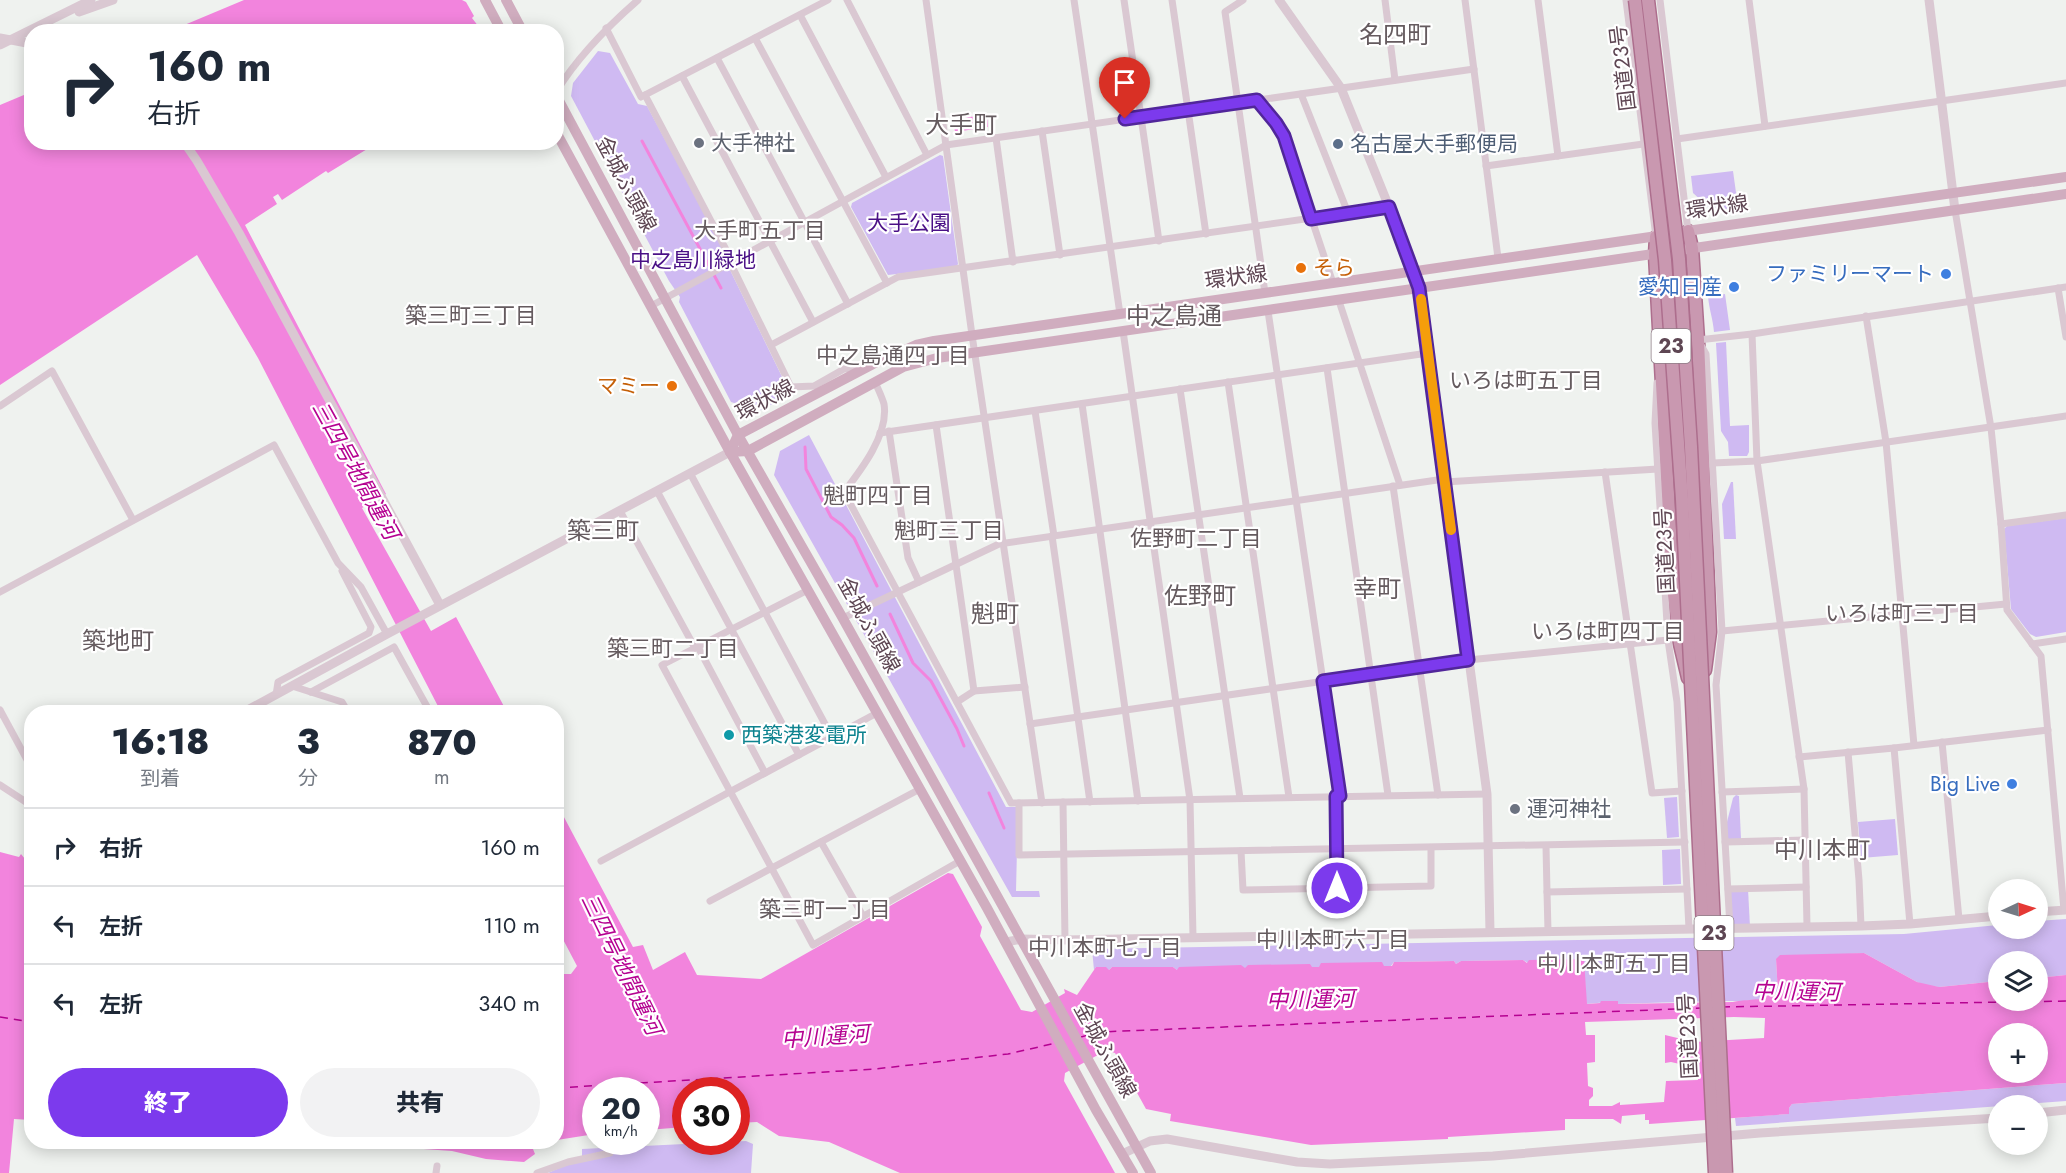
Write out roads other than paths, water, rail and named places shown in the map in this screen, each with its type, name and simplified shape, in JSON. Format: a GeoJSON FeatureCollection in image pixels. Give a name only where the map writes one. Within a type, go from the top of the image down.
{"type":"FeatureCollection","features":[{"type":"Feature","properties":{"kind":"highway","name":"国道23号"},"geometry":{"type":"LineString","coordinates":[[1635,0],[1665,260],[1697,693],[1726,1173]]}},
{"type":"Feature","properties":{"kind":"highway","name":"国道23号"},"geometry":{"type":"LineString","coordinates":[[1648,0],[1679,259],[1715,1173]]}},
{"type":"Feature","properties":{"kind":"highway"},"geometry":{"type":"LineString","coordinates":[[1688,231],[1692,248],[1698,340],[1710,632],[1697,693]]}},
{"type":"Feature","properties":{"kind":"highway"},"geometry":{"type":"LineString","coordinates":[[1656,237],[1655,255],[1673,586],[1680,644],[1697,693]]}},
{"type":"Feature","properties":{"kind":"main road"},"geometry":{"type":"LineString","coordinates":[[485,0],[498,24]]}},
{"type":"Feature","properties":{"kind":"main road"},"geometry":{"type":"LineString","coordinates":[[506,0],[519,24]]}},
{"type":"Feature","properties":{"kind":"main road","name":"金城ふ頭線"},"geometry":{"type":"LineString","coordinates":[[564,108],[738,435],[843,618],[1151,1173]]}},
{"type":"Feature","properties":{"kind":"main road","name":"金城ふ頭線"},"geometry":{"type":"LineString","coordinates":[[564,147],[730,452],[1006,942],[1096,1110],[1134,1173]]}},
{"type":"Feature","properties":{"kind":"main road","name":"環状線"},"geometry":{"type":"LineString","coordinates":[[2066,177],[1498,258],[916,345],[873,364],[738,435],[730,452],[748,451],[903,367],[919,361],[2066,194]]}},
{"type":"Feature","properties":{"kind":"street"},"geometry":{"type":"LineString","coordinates":[[48,23],[91,0]]}},
{"type":"Feature","properties":{"kind":"street"},"geometry":{"type":"LineString","coordinates":[[48,23],[113,0]]}},
{"type":"Feature","properties":{"kind":"street"},"geometry":{"type":"LineString","coordinates":[[564,79],[606,28],[638,0]]}},
{"type":"Feature","properties":{"kind":"street"},"geometry":{"type":"LineString","coordinates":[[606,28],[641,97],[828,0]]}},
{"type":"Feature","properties":{"kind":"street"},"geometry":{"type":"LineString","coordinates":[[847,0],[927,155]]}},
{"type":"Feature","properties":{"kind":"street"},"geometry":{"type":"LineString","coordinates":[[926,0],[972,335],[1042,803]]}},
{"type":"Feature","properties":{"kind":"street"},"geometry":{"type":"LineString","coordinates":[[1074,0],[1120,314]]}},
{"type":"Feature","properties":{"kind":"street"},"geometry":{"type":"LineString","coordinates":[[1124,0],[1159,241]]}},
{"type":"Feature","properties":{"kind":"street"},"geometry":{"type":"LineString","coordinates":[[1172,0],[1206,234]]}},
{"type":"Feature","properties":{"kind":"street"},"geometry":{"type":"LineString","coordinates":[[1243,0],[1225,12],[1265,293]]}},
{"type":"Feature","properties":{"kind":"street"},"geometry":{"type":"LineString","coordinates":[[1278,0],[1341,88],[1419,288],[1487,794],[1490,932]]}},
{"type":"Feature","properties":{"kind":"street"},"geometry":{"type":"LineString","coordinates":[[1385,0],[1395,81]]}},
{"type":"Feature","properties":{"kind":"street"},"geometry":{"type":"LineString","coordinates":[[1465,0],[1498,258]]}},
{"type":"Feature","properties":{"kind":"street"},"geometry":{"type":"LineString","coordinates":[[1538,0],[1558,156]]}},
{"type":"Feature","properties":{"kind":"street"},"geometry":{"type":"LineString","coordinates":[[1626,0],[1656,237]]}},
{"type":"Feature","properties":{"kind":"street"},"geometry":{"type":"LineString","coordinates":[[1660,0],[1688,231]]}},
{"type":"Feature","properties":{"kind":"street"},"geometry":{"type":"LineString","coordinates":[[1749,0],[1765,126]]}},
{"type":"Feature","properties":{"kind":"street"},"geometry":{"type":"LineString","coordinates":[[1929,0],[1952,193],[1991,428],[2007,610],[2041,656],[2065,910],[2048,911]]}},
{"type":"Feature","properties":{"kind":"street"},"geometry":{"type":"LineString","coordinates":[[800,15],[886,177]]}},
{"type":"Feature","properties":{"kind":"street"},"geometry":{"type":"LineString","coordinates":[[0,45],[24,34]]}},
{"type":"Feature","properties":{"kind":"street"},"geometry":{"type":"LineString","coordinates":[[0,38],[24,42]]}},
{"type":"Feature","properties":{"kind":"street"},"geometry":{"type":"LineString","coordinates":[[755,38],[887,283]]}},
{"type":"Feature","properties":{"kind":"street"},"geometry":{"type":"LineString","coordinates":[[717,58],[848,304]]}},
{"type":"Feature","properties":{"kind":"street"},"geometry":{"type":"LineString","coordinates":[[651,306],[946,145],[1474,69]]}},
{"type":"Feature","properties":{"kind":"street"},"geometry":{"type":"LineString","coordinates":[[682,76],[813,322]]}},
{"type":"Feature","properties":{"kind":"street"},"geometry":{"type":"LineString","coordinates":[[1677,139],[2066,83]]}},
{"type":"Feature","properties":{"kind":"street"},"geometry":{"type":"LineString","coordinates":[[1301,94],[1348,213]]}},
{"type":"Feature","properties":{"kind":"street"},"geometry":{"type":"LineString","coordinates":[[645,95],[731,262],[791,387],[814,386],[844,369],[873,364]]}},
{"type":"Feature","properties":{"kind":"street"},"geometry":{"type":"LineString","coordinates":[[1257,100],[1284,136],[1333,283]]}},
{"type":"Feature","properties":{"kind":"street"},"geometry":{"type":"LineString","coordinates":[[1042,131],[1060,255]]}},
{"type":"Feature","properties":{"kind":"street"},"geometry":{"type":"LineString","coordinates":[[996,138],[1013,262]]}},
{"type":"Feature","properties":{"kind":"street"},"geometry":{"type":"LineString","coordinates":[[1486,166],[1643,144]]}},
{"type":"Feature","properties":{"kind":"street"},"geometry":{"type":"LineString","coordinates":[[190,150],[239,233],[440,605]]}},
{"type":"Feature","properties":{"kind":"street"},"geometry":{"type":"LineString","coordinates":[[771,345],[898,277],[1389,207]]}},
{"type":"Feature","properties":{"kind":"street"},"geometry":{"type":"LineString","coordinates":[[1730,927],[1716,685],[1722,631],[1713,463],[1706,354],[1698,340],[2062,288],[2066,337]]}},
{"type":"Feature","properties":{"kind":"street"},"geometry":{"type":"LineString","coordinates":[[1340,301],[1396,486],[1438,795]]}},
{"type":"Feature","properties":{"kind":"street"},"geometry":{"type":"LineString","coordinates":[[1268,311],[1338,796],[1337,888]]}},
{"type":"Feature","properties":{"kind":"street"},"geometry":{"type":"LineString","coordinates":[[1866,316],[1886,442],[1914,745]]}},
{"type":"Feature","properties":{"kind":"street"},"geometry":{"type":"LineString","coordinates":[[1123,331],[1190,800],[1193,938]]}},
{"type":"Feature","properties":{"kind":"street"},"geometry":{"type":"LineString","coordinates":[[1752,334],[1757,460],[1804,789],[1807,926]]}},
{"type":"Feature","properties":{"kind":"street"},"geometry":{"type":"LineString","coordinates":[[1660,346],[1655,423],[1668,640],[1677,702],[1689,928]]}},
{"type":"Feature","properties":{"kind":"street"},"geometry":{"type":"LineString","coordinates":[[880,432],[1428,353]]}},
{"type":"Feature","properties":{"kind":"street"},"geometry":{"type":"LineString","coordinates":[[1326,368],[1388,795]]}},
{"type":"Feature","properties":{"kind":"street"},"geometry":{"type":"LineString","coordinates":[[0,406],[52,371],[133,520]]}},
{"type":"Feature","properties":{"kind":"street"},"geometry":{"type":"LineString","coordinates":[[875,382],[884,403],[884,417],[880,432],[862,468],[844,492],[1011,802],[1487,794]]}},
{"type":"Feature","properties":{"kind":"street"},"geometry":{"type":"LineString","coordinates":[[1228,382],[1288,797]]}},
{"type":"Feature","properties":{"kind":"street"},"geometry":{"type":"LineString","coordinates":[[1180,389],[1240,798]]}},
{"type":"Feature","properties":{"kind":"street"},"geometry":{"type":"LineString","coordinates":[[1082,404],[1138,801]]}},
{"type":"Feature","properties":{"kind":"street"},"geometry":{"type":"LineString","coordinates":[[1035,411],[1090,802]]}},
{"type":"Feature","properties":{"kind":"street"},"geometry":{"type":"LineString","coordinates":[[1713,463],[1757,460],[2066,416]]}},
{"type":"Feature","properties":{"kind":"street"},"geometry":{"type":"LineString","coordinates":[[936,425],[974,691]]}},
{"type":"Feature","properties":{"kind":"street"},"geometry":{"type":"LineString","coordinates":[[890,431],[908,558],[919,582]]}},
{"type":"Feature","properties":{"kind":"street"},"geometry":{"type":"LineString","coordinates":[[0,592],[274,445],[370,627],[369,633],[278,682],[276,694]]}},
{"type":"Feature","properties":{"kind":"street"},"geometry":{"type":"LineString","coordinates":[[256,705],[730,452]]}},
{"type":"Feature","properties":{"kind":"street"},"geometry":{"type":"LineString","coordinates":[[843,618],[1004,543],[1445,480],[1658,469]]}},
{"type":"Feature","properties":{"kind":"street"},"geometry":{"type":"LineString","coordinates":[[1605,472],[1652,793],[1682,791]]}},
{"type":"Feature","properties":{"kind":"street"},"geometry":{"type":"LineString","coordinates":[[690,473],[832,737]]}},
{"type":"Feature","properties":{"kind":"street"},"geometry":{"type":"LineString","coordinates":[[657,491],[799,755]]}},
{"type":"Feature","properties":{"kind":"street"},"geometry":{"type":"LineString","coordinates":[[620,510],[765,773]]}},
{"type":"Feature","properties":{"kind":"street"},"geometry":{"type":"LineString","coordinates":[[2001,525],[2066,515]]}},
{"type":"Feature","properties":{"kind":"street"},"geometry":{"type":"LineString","coordinates":[[338,563],[361,587],[387,634]]}},
{"type":"Feature","properties":{"kind":"street"},"geometry":{"type":"LineString","coordinates":[[808,590],[662,665],[813,945],[960,861]]}},
{"type":"Feature","properties":{"kind":"street"},"geometry":{"type":"LineString","coordinates":[[1722,631],[2006,604]]}},
{"type":"Feature","properties":{"kind":"street"},"geometry":{"type":"LineString","coordinates":[[2032,644],[2066,639]]}},
{"type":"Feature","properties":{"kind":"street"},"geometry":{"type":"LineString","coordinates":[[1030,724],[1468,660],[1668,640]]}},
{"type":"Feature","properties":{"kind":"street"},"geometry":{"type":"LineString","coordinates":[[310,692],[394,647],[426,705]]}},
{"type":"Feature","properties":{"kind":"street"},"geometry":{"type":"LineString","coordinates":[[292,686],[342,702],[344,705]]}},
{"type":"Feature","properties":{"kind":"street"},"geometry":{"type":"LineString","coordinates":[[957,702],[974,691],[1025,687]]}},
{"type":"Feature","properties":{"kind":"street"},"geometry":{"type":"LineString","coordinates":[[0,710],[24,754]]}},
{"type":"Feature","properties":{"kind":"street"},"geometry":{"type":"LineString","coordinates":[[601,861],[877,713]]}},
{"type":"Feature","properties":{"kind":"street"},"geometry":{"type":"LineString","coordinates":[[1799,757],[2048,730]]}},
{"type":"Feature","properties":{"kind":"street"},"geometry":{"type":"LineString","coordinates":[[1942,742],[1959,919]]}},
{"type":"Feature","properties":{"kind":"street"},"geometry":{"type":"LineString","coordinates":[[1894,748],[1910,924]]}},
{"type":"Feature","properties":{"kind":"street"},"geometry":{"type":"LineString","coordinates":[[1848,752],[1861,926]]}},
{"type":"Feature","properties":{"kind":"street"},"geometry":{"type":"LineString","coordinates":[[0,785],[24,801]]}},
{"type":"Feature","properties":{"kind":"street"},"geometry":{"type":"LineString","coordinates":[[710,901],[920,789]]}},
{"type":"Feature","properties":{"kind":"street"},"geometry":{"type":"LineString","coordinates":[[1722,792],[1804,789]]}},
{"type":"Feature","properties":{"kind":"street"},"geometry":{"type":"LineString","coordinates":[[1063,802],[1065,940]]}},
{"type":"Feature","properties":{"kind":"street"},"geometry":{"type":"LineString","coordinates":[[1019,803],[1019,855],[1685,842]]}},
{"type":"Feature","properties":{"kind":"street"},"geometry":{"type":"LineString","coordinates":[[1725,842],[1805,840]]}},
{"type":"Feature","properties":{"kind":"street"},"geometry":{"type":"LineString","coordinates":[[820,842],[863,916]]}},
{"type":"Feature","properties":{"kind":"street"},"geometry":{"type":"LineString","coordinates":[[1546,846],[1548,931]]}},
{"type":"Feature","properties":{"kind":"street"},"geometry":{"type":"LineString","coordinates":[[1241,851],[1243,890],[1431,886],[1431,848]]}},
{"type":"Feature","properties":{"kind":"street"},"geometry":{"type":"LineString","coordinates":[[1728,889],[1806,887]]}},
{"type":"Feature","properties":{"kind":"street"},"geometry":{"type":"LineString","coordinates":[[1547,892],[1687,889]]}},
{"type":"Feature","properties":{"kind":"street"},"geometry":{"type":"LineString","coordinates":[[1006,942],[1022,939],[1861,926],[1988,917]]}},
{"type":"Feature","properties":{"kind":"street"},"geometry":{"type":"LineString","coordinates":[[2048,1112],[2066,1110]]}},
{"type":"Feature","properties":{"kind":"street"},"geometry":{"type":"LineString","coordinates":[[1122,1154],[1150,1141],[1167,1139],[1297,1162],[1330,1164],[1493,1155],[1760,1133],[1988,1119]]}},
{"type":"Feature","properties":{"kind":"street"},"geometry":{"type":"LineString","coordinates":[[537,1173],[568,1162],[601,1155]]}},
{"type":"Feature","properties":{"kind":"water"},"geometry":{"type":"Polygon","coordinates":[[[244,0],[462,0],[466,2],[477,24],[187,24],[244,0]]]}},
{"type":"Feature","properties":{"kind":"water","name":"三四号地間運河"},"geometry":{"type":"Polygon","coordinates":[[[24,95],[24,150],[366,150],[328,173],[326,171],[282,200],[278,194],[273,197],[277,204],[245,225],[386,494],[362,508],[431,631],[456,617],[503,705],[437,705],[258,358],[197,255],[0,385],[0,105],[24,95]]]}},
{"type":"Feature","properties":{"kind":"water"},"geometry":{"type":"Polygon","coordinates":[[[987,115],[988,127],[955,132],[953,119],[987,115]]]}},
{"type":"Feature","properties":{"kind":"water"},"geometry":{"type":"Polygon","coordinates":[[[564,817],[633,947],[643,945],[653,970],[685,952],[697,975],[761,979],[948,873],[953,874],[982,927],[980,936],[1021,1010],[1032,1012],[1065,993],[1064,989],[1077,995],[1096,967],[1106,967],[1109,970],[1112,967],[1173,967],[1177,970],[1179,967],[1241,965],[1245,968],[1248,965],[1310,964],[1312,967],[1319,967],[1321,963],[1382,962],[1384,966],[1392,966],[1394,962],[1454,961],[1456,964],[1461,961],[1523,960],[1527,963],[1529,960],[1584,959],[1587,1004],[1601,1001],[1618,1001],[1618,1004],[1733,1002],[1762,999],[1762,1001],[1765,994],[1778,994],[1776,959],[1780,955],[1864,953],[1917,982],[1939,987],[1988,982],[1988,1011],[2048,1011],[2048,977],[2066,975],[2066,1083],[1792,1104],[1789,1114],[1649,1124],[1649,1120],[1645,1120],[1645,1114],[1622,1116],[1621,1124],[1613,1119],[1565,1119],[1565,1130],[1448,1137],[1448,1139],[1311,1145],[1170,1121],[1171,1114],[1146,1109],[1115,1053],[1105,1050],[1101,1052],[1101,1056],[1096,1056],[1065,1073],[1064,1081],[1115,1173],[900,1173],[829,1142],[779,1136],[757,1122],[750,1122],[750,1077],[672,1077],[672,1128],[660,1129],[660,1077],[582,1077],[582,1136],[564,1139],[564,974],[571,974],[577,966],[564,941],[564,817]],[[1765,1018],[1585,1022],[1586,1035],[1595,1035],[1595,1062],[1587,1063],[1588,1086],[1593,1088],[1589,1106],[1612,1106],[1620,1102],[1620,1105],[1664,1102],[1666,1081],[1698,1080],[1697,1068],[1671,1062],[1665,1063],[1665,1035],[1694,1042],[1764,1038],[1765,1018]]]}},
{"type":"Feature","properties":{"kind":"water"},"geometry":{"type":"Polygon","coordinates":[[[0,852],[19,857],[21,854],[24,858],[24,1120],[14,1119],[9,1173],[0,1173],[0,852]]]}},
{"type":"Feature","properties":{"kind":"water"},"geometry":{"type":"Polygon","coordinates":[[[424,1149],[533,1149],[535,1154],[524,1162],[486,1159],[452,1151],[424,1149]]]}},
{"type":"Feature","properties":{"kind":"waterway"},"geometry":{"type":"LineString","coordinates":[[642,141],[721,288]]}},
{"type":"Feature","properties":{"kind":"waterway"},"geometry":{"type":"LineString","coordinates":[[805,447],[806,469],[831,517],[854,538],[877,586]]}},
{"type":"Feature","properties":{"kind":"waterway"},"geometry":{"type":"LineString","coordinates":[[890,614],[913,663],[931,681],[964,746]]}},
{"type":"Feature","properties":{"kind":"waterway"},"geometry":{"type":"LineString","coordinates":[[989,793],[1004,828]]}},
{"type":"Feature","properties":{"kind":"place","name":"大手神社"},"geometry":{"type":"Point","coordinates":[699,143]}},
{"type":"Feature","properties":{"kind":"place","name":"名古屋大手郵便局"},"geometry":{"type":"Point","coordinates":[1338,144]}},
{"type":"Feature","properties":{"kind":"place","name":"そら"},"geometry":{"type":"Point","coordinates":[1301,268]}},
{"type":"Feature","properties":{"kind":"place","name":"ファミリーマート"},"geometry":{"type":"Point","coordinates":[1946,274]}},
{"type":"Feature","properties":{"kind":"place","name":"愛知日産"},"geometry":{"type":"Point","coordinates":[1734,287]}},
{"type":"Feature","properties":{"kind":"place","name":"マミー"},"geometry":{"type":"Point","coordinates":[672,386]}},
{"type":"Feature","properties":{"kind":"place","name":"西築港変電所"},"geometry":{"type":"Point","coordinates":[729,735]}},
{"type":"Feature","properties":{"kind":"place","name":"Big Live"},"geometry":{"type":"Point","coordinates":[2012,784]}},
{"type":"Feature","properties":{"kind":"place","name":"運河神社"},"geometry":{"type":"Point","coordinates":[1515,809]}},
{"type":"Feature","properties":{"kind":"district","name":"名四町"},"geometry":{"type":"Point","coordinates":[1395,34]}},
{"type":"Feature","properties":{"kind":"district","name":"大手町"},"geometry":{"type":"Point","coordinates":[961,124]}},
{"type":"Feature","properties":{"kind":"district","name":"大手町五丁目"},"geometry":{"type":"Point","coordinates":[760,230]}},
{"type":"Feature","properties":{"kind":"district","name":"築三町三丁目"},"geometry":{"type":"Point","coordinates":[471,315]}},
{"type":"Feature","properties":{"kind":"district","name":"中之島通"},"geometry":{"type":"Point","coordinates":[1174,315]}},
{"type":"Feature","properties":{"kind":"district","name":"中之島通四丁目"},"geometry":{"type":"Point","coordinates":[893,355]}},
{"type":"Feature","properties":{"kind":"district","name":"いろは町五丁目"},"geometry":{"type":"Point","coordinates":[1526,380]}},
{"type":"Feature","properties":{"kind":"district","name":"魁町四丁目"},"geometry":{"type":"Point","coordinates":[878,495]}},
{"type":"Feature","properties":{"kind":"district","name":"築三町"},"geometry":{"type":"Point","coordinates":[603,530]}},
{"type":"Feature","properties":{"kind":"district","name":"魁町三丁目"},"geometry":{"type":"Point","coordinates":[949,530]}},
{"type":"Feature","properties":{"kind":"district","name":"佐野町二丁目"},"geometry":{"type":"Point","coordinates":[1196,538]}},
{"type":"Feature","properties":{"kind":"district","name":"幸町"},"geometry":{"type":"Point","coordinates":[1377,588]}},
{"type":"Feature","properties":{"kind":"district","name":"佐野町"},"geometry":{"type":"Point","coordinates":[1200,595]}},
{"type":"Feature","properties":{"kind":"district","name":"魁町"},"geometry":{"type":"Point","coordinates":[995,613]}},
{"type":"Feature","properties":{"kind":"district","name":"いろは町三丁目"},"geometry":{"type":"Point","coordinates":[1902,613]}},
{"type":"Feature","properties":{"kind":"district","name":"いろは町四丁目"},"geometry":{"type":"Point","coordinates":[1608,631]}},
{"type":"Feature","properties":{"kind":"district","name":"築地町"},"geometry":{"type":"Point","coordinates":[118,640]}},
{"type":"Feature","properties":{"kind":"district","name":"築三町二丁目"},"geometry":{"type":"Point","coordinates":[673,648]}},
{"type":"Feature","properties":{"kind":"district","name":"中川本町"},"geometry":{"type":"Point","coordinates":[1822,849]}},
{"type":"Feature","properties":{"kind":"district","name":"築三町一丁目"},"geometry":{"type":"Point","coordinates":[825,909]}},
{"type":"Feature","properties":{"kind":"district","name":"中川本町六丁目"},"geometry":{"type":"Point","coordinates":[1333,939]}},
{"type":"Feature","properties":{"kind":"district","name":"中川本町七丁目"},"geometry":{"type":"Point","coordinates":[1105,947]}},
{"type":"Feature","properties":{"kind":"district","name":"中川本町五丁目"},"geometry":{"type":"Point","coordinates":[1614,963]}},
{"type":"Feature","properties":{"kind":"park label","name":"大手公園"},"geometry":{"type":"Point","coordinates":[909,223]}},
{"type":"Feature","properties":{"kind":"park label","name":"中之島川緑地"},"geometry":{"type":"Point","coordinates":[693,260]}},
{"type":"Feature","properties":{"kind":"water label","name":"中川運河"},"geometry":{"type":"Point","coordinates":[1796,991]}},
{"type":"Feature","properties":{"kind":"water label","name":"中川運河"},"geometry":{"type":"Point","coordinates":[1310,999]}},
{"type":"Feature","properties":{"kind":"water label","name":"中川運河"},"geometry":{"type":"Point","coordinates":[825,1036]}}]}
